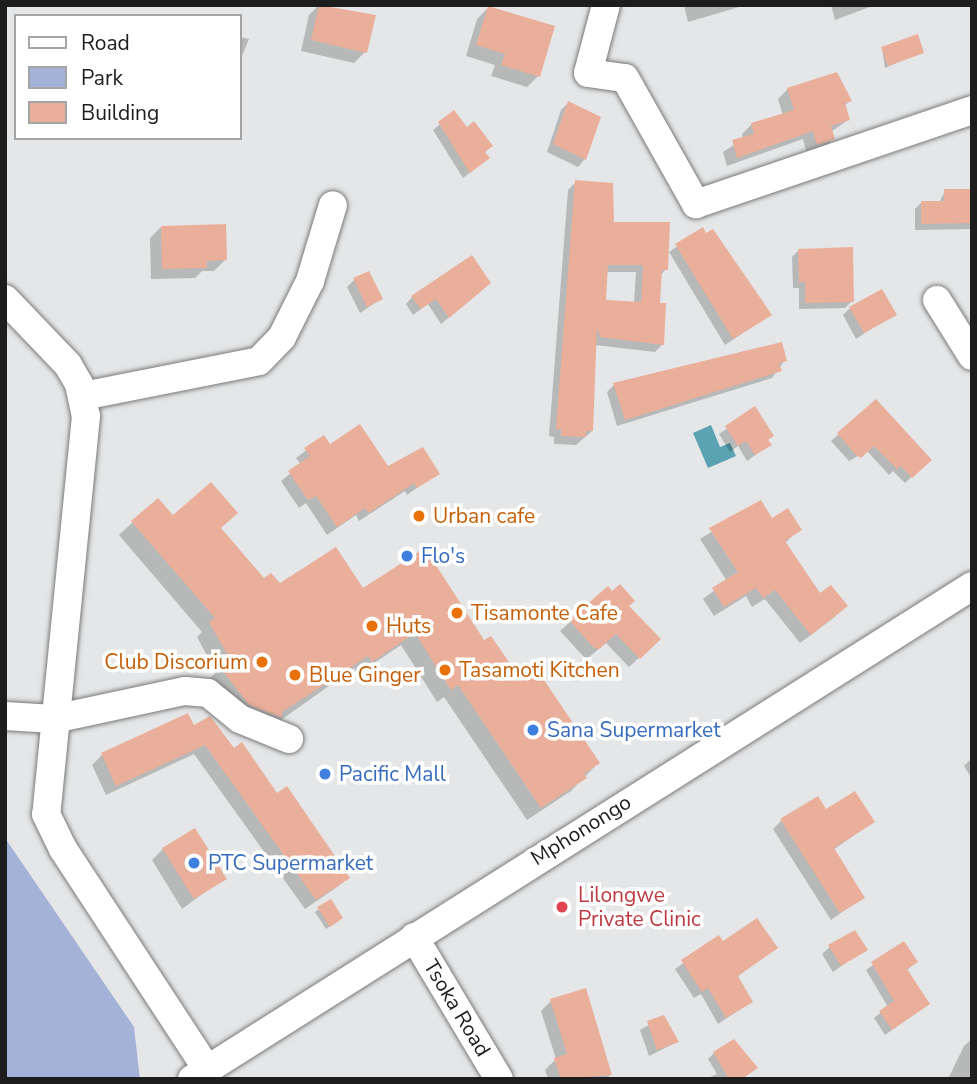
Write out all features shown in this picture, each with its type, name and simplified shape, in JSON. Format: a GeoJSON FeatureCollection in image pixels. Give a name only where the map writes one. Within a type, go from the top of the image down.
{"type":"FeatureCollection","features":[{"type":"Feature","properties":{"kind":"street"},"geometry":{"type":"LineString","coordinates":[[606,5],[588,73],[625,78],[696,204],[972,110]]}},
{"type":"Feature","properties":{"kind":"street"},"geometry":{"type":"LineString","coordinates":[[83,396],[259,361],[282,337],[310,281],[333,205]]}},
{"type":"Feature","properties":{"kind":"street"},"geometry":{"type":"LineString","coordinates":[[5,299],[68,365],[83,396],[86,416],[46,814],[63,849],[200,1074]]}},
{"type":"Feature","properties":{"kind":"street"},"geometry":{"type":"LineString","coordinates":[[937,300],[972,356]]}},
{"type":"Feature","properties":{"kind":"street","name":"Mphonongo"},"geometry":{"type":"LineString","coordinates":[[200,1074],[972,586]]}},
{"type":"Feature","properties":{"kind":"street"},"geometry":{"type":"LineString","coordinates":[[5,716],[54,719],[185,691],[208,693],[240,719],[289,739]]}},
{"type":"Feature","properties":{"kind":"street","name":"Tsoka Road"},"geometry":{"type":"LineString","coordinates":[[414,937],[499,1079]]}},
{"type":"Feature","properties":{"kind":"green space"},"geometry":{"type":"Polygon","coordinates":[[[5,838],[134,1027],[140,1079],[5,1079],[5,838]]]}},
{"type":"Feature","properties":{"kind":"shaded area"},"geometry":{"type":"Polygon","coordinates":[[[711,425],[720,447],[730,443],[736,456],[708,468],[693,433],[711,425]]]}},
{"type":"Feature","properties":{"kind":"building"},"geometry":{"type":"Polygon","coordinates":[[[319,5],[376,15],[367,53],[311,40],[319,5]]]}},
{"type":"Feature","properties":{"kind":"building"},"geometry":{"type":"Polygon","coordinates":[[[488,6],[555,26],[540,77],[501,65],[505,54],[476,45],[488,6]]]}},
{"type":"Feature","properties":{"kind":"building"},"geometry":{"type":"Polygon","coordinates":[[[918,34],[924,53],[888,66],[881,47],[918,34]]]}},
{"type":"Feature","properties":{"kind":"building"},"geometry":{"type":"Polygon","coordinates":[[[837,72],[852,101],[845,103],[850,120],[831,126],[835,139],[817,145],[813,131],[737,158],[732,140],[754,134],[751,123],[794,110],[787,88],[837,72]]]}},
{"type":"Feature","properties":{"kind":"building"},"geometry":{"type":"Polygon","coordinates":[[[568,101],[601,117],[586,160],[553,144],[568,101]]]}},
{"type":"Feature","properties":{"kind":"building"},"geometry":{"type":"Polygon","coordinates":[[[454,110],[467,127],[474,121],[493,146],[485,152],[490,158],[470,173],[438,122],[454,110]]]}},
{"type":"Feature","properties":{"kind":"building"},"geometry":{"type":"Polygon","coordinates":[[[575,180],[613,183],[614,222],[670,222],[668,270],[662,270],[660,303],[666,303],[664,345],[600,337],[597,328],[593,431],[586,431],[586,437],[561,436],[561,429],[556,429],[575,180]],[[608,265],[606,300],[641,302],[643,265],[608,265]]]}},
{"type":"Feature","properties":{"kind":"building"},"geometry":{"type":"Polygon","coordinates":[[[944,189],[972,189],[972,223],[921,224],[921,201],[944,201],[944,189]]]}},
{"type":"Feature","properties":{"kind":"building"},"geometry":{"type":"Polygon","coordinates":[[[226,224],[227,260],[207,261],[207,268],[162,269],[161,226],[226,224]]]}},
{"type":"Feature","properties":{"kind":"building"},"geometry":{"type":"Polygon","coordinates":[[[703,227],[706,233],[713,229],[772,315],[733,339],[675,244],[703,227]]]}},
{"type":"Feature","properties":{"kind":"building"},"geometry":{"type":"Polygon","coordinates":[[[853,247],[854,302],[805,303],[805,282],[799,282],[798,249],[853,247]]]}},
{"type":"Feature","properties":{"kind":"building"},"geometry":{"type":"Polygon","coordinates":[[[472,255],[491,283],[449,318],[436,299],[421,309],[411,296],[472,255]]]}},
{"type":"Feature","properties":{"kind":"building"},"geometry":{"type":"Polygon","coordinates":[[[369,271],[383,299],[367,307],[353,278],[369,271]]]}},
{"type":"Feature","properties":{"kind":"building"},"geometry":{"type":"Polygon","coordinates":[[[882,289],[897,315],[864,333],[849,307],[882,289]]]}},
{"type":"Feature","properties":{"kind":"building"},"geometry":{"type":"Polygon","coordinates":[[[782,342],[787,361],[779,363],[782,371],[625,420],[613,383],[782,342]]]}},
{"type":"Feature","properties":{"kind":"building"},"geometry":{"type":"Polygon","coordinates":[[[876,399],[932,460],[912,478],[901,466],[897,469],[874,446],[861,458],[856,455],[837,433],[876,399]]]}},
{"type":"Feature","properties":{"kind":"building"},"geometry":{"type":"Polygon","coordinates":[[[755,406],[774,436],[768,440],[772,445],[755,455],[746,441],[738,446],[725,426],[755,406]]]}},
{"type":"Feature","properties":{"kind":"building"},"geometry":{"type":"Polygon","coordinates":[[[360,424],[388,466],[423,447],[440,474],[417,488],[414,483],[369,513],[365,508],[337,527],[316,496],[308,500],[288,471],[310,456],[304,448],[324,435],[330,444],[360,424]]]}},
{"type":"Feature","properties":{"kind":"building"},"geometry":{"type":"Polygon","coordinates":[[[211,482],[238,513],[221,528],[264,578],[271,573],[280,583],[336,547],[363,588],[425,548],[484,640],[491,636],[522,681],[538,671],[600,763],[584,774],[587,778],[541,808],[458,685],[451,690],[415,633],[372,662],[368,656],[282,712],[282,718],[249,705],[219,666],[230,659],[209,622],[215,618],[131,521],[158,498],[173,515],[211,482]]]}},
{"type":"Feature","properties":{"kind":"building"},"geometry":{"type":"Polygon","coordinates":[[[761,500],[772,518],[788,508],[802,530],[785,541],[820,593],[831,585],[848,606],[811,635],[775,590],[763,598],[756,588],[724,607],[712,588],[738,572],[709,528],[761,500]]]}},
{"type":"Feature","properties":{"kind":"building"},"geometry":{"type":"Polygon","coordinates":[[[620,584],[635,601],[629,606],[661,639],[640,659],[616,634],[599,649],[594,648],[569,620],[608,586],[612,591],[620,584]]]}},
{"type":"Feature","properties":{"kind":"building"},"geometry":{"type":"Polygon","coordinates":[[[188,713],[194,725],[210,716],[234,748],[242,742],[277,793],[287,786],[350,878],[316,900],[205,745],[116,786],[101,753],[188,713]]]}},
{"type":"Feature","properties":{"kind":"building"},"geometry":{"type":"Polygon","coordinates":[[[855,791],[875,822],[834,848],[865,898],[840,913],[780,819],[818,796],[826,809],[855,791]]]}},
{"type":"Feature","properties":{"kind":"building","name":"PTC Supermarket"},"geometry":{"type":"Polygon","coordinates":[[[195,828],[227,879],[194,899],[162,848],[195,828]]]}},
{"type":"Feature","properties":{"kind":"building"},"geometry":{"type":"Polygon","coordinates":[[[331,899],[343,918],[330,927],[317,907],[331,899]]]}},
{"type":"Feature","properties":{"kind":"building"},"geometry":{"type":"Polygon","coordinates":[[[757,918],[778,948],[738,976],[753,1002],[726,1018],[708,988],[702,992],[681,960],[719,935],[723,941],[757,918]]]}},
{"type":"Feature","properties":{"kind":"building"},"geometry":{"type":"Polygon","coordinates":[[[855,930],[868,950],[841,966],[828,945],[855,930]]]}},
{"type":"Feature","properties":{"kind":"building"},"geometry":{"type":"Polygon","coordinates":[[[904,941],[918,962],[907,969],[930,1004],[892,1030],[879,1011],[894,1001],[871,962],[904,941]]]}},
{"type":"Feature","properties":{"kind":"building"},"geometry":{"type":"Polygon","coordinates":[[[586,988],[612,1075],[561,1079],[554,1058],[567,1054],[550,999],[586,988]]]}},
{"type":"Feature","properties":{"kind":"building"},"geometry":{"type":"Polygon","coordinates":[[[664,1015],[679,1042],[657,1050],[647,1021],[664,1015]]]}},
{"type":"Feature","properties":{"kind":"building"},"geometry":{"type":"Polygon","coordinates":[[[734,1039],[758,1068],[742,1079],[729,1079],[713,1052],[734,1039]]]}},
{"type":"Feature","properties":{"kind":"place","name":"Urban cafe"},"geometry":{"type":"Point","coordinates":[419,516]}},
{"type":"Feature","properties":{"kind":"place","name":"Flo's"},"geometry":{"type":"Point","coordinates":[407,556]}},
{"type":"Feature","properties":{"kind":"place","name":"Tisamonte Cafe"},"geometry":{"type":"Point","coordinates":[457,613]}},
{"type":"Feature","properties":{"kind":"place","name":"Huts"},"geometry":{"type":"Point","coordinates":[372,626]}},
{"type":"Feature","properties":{"kind":"place","name":"Club Discorium"},"geometry":{"type":"Point","coordinates":[262,662]}},
{"type":"Feature","properties":{"kind":"place","name":"Tasamoti Kitchen"},"geometry":{"type":"Point","coordinates":[445,670]}},
{"type":"Feature","properties":{"kind":"place","name":"Blue Ginger"},"geometry":{"type":"Point","coordinates":[295,675]}},
{"type":"Feature","properties":{"kind":"place","name":"Sana Supermarket"},"geometry":{"type":"Point","coordinates":[533,730]}},
{"type":"Feature","properties":{"kind":"place","name":"Pacific Mall"},"geometry":{"type":"Point","coordinates":[325,774]}},
{"type":"Feature","properties":{"kind":"place","name":"PTC Supermarket"},"geometry":{"type":"Point","coordinates":[194,863]}},
{"type":"Feature","properties":{"kind":"place","name":"Lilongwe Private Clinic"},"geometry":{"type":"Point","coordinates":[562,907]}}]}
